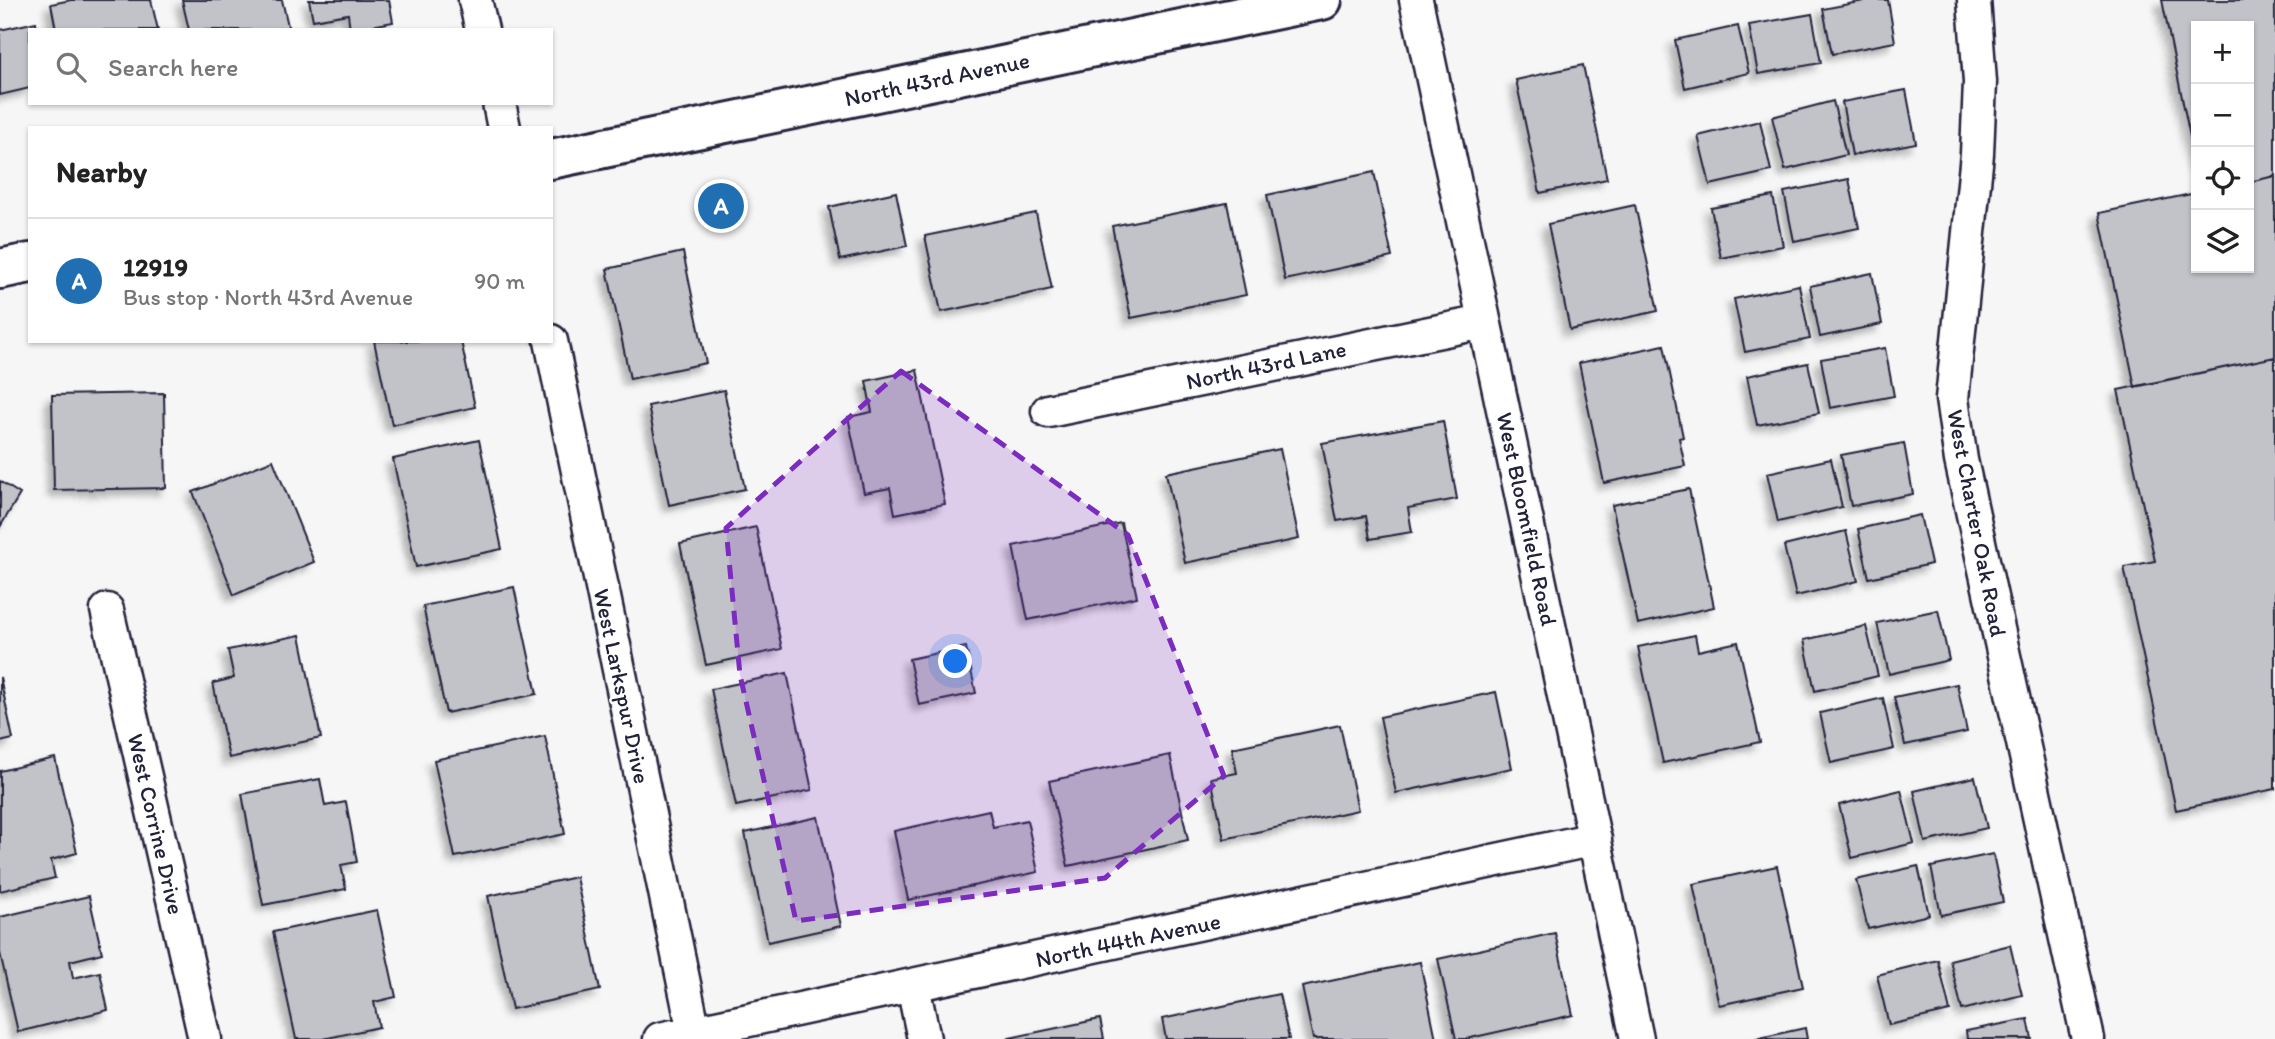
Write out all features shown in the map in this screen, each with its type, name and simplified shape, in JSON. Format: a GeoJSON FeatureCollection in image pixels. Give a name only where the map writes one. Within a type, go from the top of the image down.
{"type":"FeatureCollection","features":[{"type":"Feature","properties":{"kind":"main road","name":"North 43rd Avenue"},"geometry":{"type":"LineString","coordinates":[[553,159],[1322,0]]}},
{"type":"Feature","properties":{"kind":"main road"},"geometry":{"type":"LineString","coordinates":[[0,269],[28,263]]}},
{"type":"Feature","properties":{"kind":"street"},"geometry":{"type":"LineString","coordinates":[[475,0],[482,28]]}},
{"type":"Feature","properties":{"kind":"street","name":"West Bloomfield Road"},"geometry":{"type":"LineString","coordinates":[[1416,0],[1637,1039]]}},
{"type":"Feature","properties":{"kind":"street","name":"West Charter Oak Road"},"geometry":{"type":"LineString","coordinates":[[1974,0],[1980,82],[1976,154],[1952,399],[1961,460],[2088,1039]]}},
{"type":"Feature","properties":{"kind":"street"},"geometry":{"type":"LineString","coordinates":[[499,105],[505,126]]}},
{"type":"Feature","properties":{"kind":"street","name":"North 43rd Lane"},"geometry":{"type":"LineString","coordinates":[[1048,411],[1484,321]]}},
{"type":"Feature","properties":{"kind":"street","name":"West Larkspur Drive"},"geometry":{"type":"LineString","coordinates":[[551,343],[694,1032]]}},
{"type":"Feature","properties":{"kind":"street","name":"West Corrine Drive"},"geometry":{"type":"LineString","coordinates":[[107,610],[205,1039]]}},
{"type":"Feature","properties":{"kind":"street","name":"North 44th Avenue"},"geometry":{"type":"LineString","coordinates":[[660,1039],[1595,839]]}},
{"type":"Feature","properties":{"kind":"street"},"geometry":{"type":"LineString","coordinates":[[913,986],[924,1039]]}},
{"type":"Feature","properties":{"kind":"highlighted area"},"geometry":{"type":"Polygon","coordinates":[[[901,371],[1128,535],[1224,776],[1105,878],[796,921],[740,675],[726,528],[901,371]]]}},
{"type":"Feature","properties":{"kind":"building"},"geometry":{"type":"Polygon","coordinates":[[[71,0],[151,0],[158,28],[56,28],[51,4],[71,0]]]}},
{"type":"Feature","properties":{"kind":"building"},"geometry":{"type":"Polygon","coordinates":[[[182,0],[282,0],[289,28],[189,28],[182,0]]]}},
{"type":"Feature","properties":{"kind":"building"},"geometry":{"type":"Polygon","coordinates":[[[309,0],[389,0],[393,22],[350,28],[348,14],[313,20],[309,0]]]}},
{"type":"Feature","properties":{"kind":"building"},"geometry":{"type":"Polygon","coordinates":[[[1869,0],[1888,0],[1895,42],[1832,54],[1823,9],[1869,0]]]}},
{"type":"Feature","properties":{"kind":"building"},"geometry":{"type":"Polygon","coordinates":[[[2162,0],[2275,0],[2275,176],[2254,181],[2254,21],[2191,21],[2191,142],[2162,0]]]}},
{"type":"Feature","properties":{"kind":"building"},"geometry":{"type":"Polygon","coordinates":[[[1812,14],[1821,63],[1758,74],[1749,25],[1812,14]]]}},
{"type":"Feature","properties":{"kind":"building"},"geometry":{"type":"Polygon","coordinates":[[[36,22],[37,28],[28,28],[28,88],[0,95],[0,30],[36,22]]]}},
{"type":"Feature","properties":{"kind":"building"},"geometry":{"type":"Polygon","coordinates":[[[1738,26],[1749,73],[1685,88],[1675,40],[1738,26]]]}},
{"type":"Feature","properties":{"kind":"building"},"geometry":{"type":"Polygon","coordinates":[[[1583,65],[1607,179],[1540,193],[1516,80],[1583,65]]]}},
{"type":"Feature","properties":{"kind":"building"},"geometry":{"type":"Polygon","coordinates":[[[1906,90],[1916,143],[1852,155],[1842,102],[1906,90]]]}},
{"type":"Feature","properties":{"kind":"building"},"geometry":{"type":"Polygon","coordinates":[[[1833,101],[1846,155],[1785,170],[1772,117],[1833,101]]]}},
{"type":"Feature","properties":{"kind":"building"},"geometry":{"type":"Polygon","coordinates":[[[1760,121],[1771,171],[1710,185],[1698,136],[1760,121]]]}},
{"type":"Feature","properties":{"kind":"building"},"geometry":{"type":"Polygon","coordinates":[[[1374,172],[1392,257],[1285,280],[1267,195],[1374,172]]]}},
{"type":"Feature","properties":{"kind":"building"},"geometry":{"type":"Polygon","coordinates":[[[2275,176],[2275,357],[2135,387],[2099,213],[2191,194],[2191,273],[2254,273],[2254,181],[2275,176]]]}},
{"type":"Feature","properties":{"kind":"building"},"geometry":{"type":"Polygon","coordinates":[[[1849,179],[1859,228],[1794,241],[1784,192],[1849,179]]]}},
{"type":"Feature","properties":{"kind":"building"},"geometry":{"type":"Polygon","coordinates":[[[896,192],[907,246],[840,260],[829,207],[896,192]]]}},
{"type":"Feature","properties":{"kind":"building"},"geometry":{"type":"Polygon","coordinates":[[[1773,196],[1783,246],[1721,258],[1711,208],[1773,196]]]}},
{"type":"Feature","properties":{"kind":"building"},"geometry":{"type":"Polygon","coordinates":[[[725,202],[727,208],[706,212],[704,205],[725,202]]]}},
{"type":"Feature","properties":{"kind":"building"},"geometry":{"type":"Polygon","coordinates":[[[1227,203],[1246,295],[1131,318],[1112,226],[1227,203]]]}},
{"type":"Feature","properties":{"kind":"building"},"geometry":{"type":"Polygon","coordinates":[[[1635,205],[1658,311],[1570,330],[1548,224],[1635,205]]]}},
{"type":"Feature","properties":{"kind":"building"},"geometry":{"type":"Polygon","coordinates":[[[1036,213],[1052,289],[941,312],[925,236],[1036,213]]]}},
{"type":"Feature","properties":{"kind":"building"},"geometry":{"type":"Polygon","coordinates":[[[683,252],[706,363],[630,379],[607,269],[683,252]]]}},
{"type":"Feature","properties":{"kind":"building"},"geometry":{"type":"Polygon","coordinates":[[[1872,273],[1882,324],[1820,337],[1810,286],[1872,273]]]}},
{"type":"Feature","properties":{"kind":"building"},"geometry":{"type":"Polygon","coordinates":[[[1799,285],[1810,339],[1745,352],[1734,299],[1799,285]]]}},
{"type":"Feature","properties":{"kind":"building"},"geometry":{"type":"Polygon","coordinates":[[[374,343],[461,343],[475,407],[392,425],[374,343]]]}},
{"type":"Feature","properties":{"kind":"building"},"geometry":{"type":"Polygon","coordinates":[[[1664,345],[1683,437],[1679,438],[1685,466],[1604,483],[1579,363],[1664,345]]]}},
{"type":"Feature","properties":{"kind":"building"},"geometry":{"type":"Polygon","coordinates":[[[1885,348],[1894,396],[1830,408],[1821,359],[1885,348]]]}},
{"type":"Feature","properties":{"kind":"building"},"geometry":{"type":"Polygon","coordinates":[[[2275,357],[2275,789],[2176,810],[2124,567],[2155,561],[2118,390],[2275,357]]]}},
{"type":"Feature","properties":{"kind":"building"},"geometry":{"type":"Polygon","coordinates":[[[1808,363],[1819,413],[1757,425],[1747,376],[1808,363]]]}},
{"type":"Feature","properties":{"kind":"building"},"geometry":{"type":"Polygon","coordinates":[[[917,370],[945,504],[895,514],[890,488],[864,493],[848,417],[872,412],[866,381],[917,370]]]}},
{"type":"Feature","properties":{"kind":"building"},"geometry":{"type":"Polygon","coordinates":[[[724,390],[745,489],[669,505],[648,406],[724,390]]]}},
{"type":"Feature","properties":{"kind":"building"},"geometry":{"type":"Polygon","coordinates":[[[164,393],[166,488],[54,490],[52,395],[164,393]]]}},
{"type":"Feature","properties":{"kind":"building"},"geometry":{"type":"Polygon","coordinates":[[[1443,421],[1457,499],[1408,508],[1412,532],[1370,539],[1366,516],[1337,521],[1322,443],[1443,421]]]}},
{"type":"Feature","properties":{"kind":"building"},"geometry":{"type":"Polygon","coordinates":[[[479,440],[502,549],[416,567],[393,459],[479,440]]]}},
{"type":"Feature","properties":{"kind":"building"},"geometry":{"type":"Polygon","coordinates":[[[1904,443],[1913,494],[1851,506],[1841,455],[1904,443]]]}},
{"type":"Feature","properties":{"kind":"building"},"geometry":{"type":"Polygon","coordinates":[[[1280,449],[1299,539],[1185,563],[1166,473],[1280,449]]]}},
{"type":"Feature","properties":{"kind":"building"},"geometry":{"type":"Polygon","coordinates":[[[1831,459],[1842,507],[1778,522],[1767,473],[1831,459]]]}},
{"type":"Feature","properties":{"kind":"building"},"geometry":{"type":"Polygon","coordinates":[[[273,460],[314,562],[234,595],[193,492],[273,460]]]}},
{"type":"Feature","properties":{"kind":"building"},"geometry":{"type":"Polygon","coordinates":[[[0,481],[20,494],[0,527],[0,481]]]}},
{"type":"Feature","properties":{"kind":"building"},"geometry":{"type":"Polygon","coordinates":[[[1689,489],[1714,607],[1638,624],[1612,505],[1689,489]]]}},
{"type":"Feature","properties":{"kind":"building"},"geometry":{"type":"Polygon","coordinates":[[[1920,515],[1931,564],[1869,578],[1858,529],[1920,515]]]}},
{"type":"Feature","properties":{"kind":"building"},"geometry":{"type":"Polygon","coordinates":[[[1121,523],[1137,597],[1028,620],[1013,546],[1121,523]]]}},
{"type":"Feature","properties":{"kind":"building"},"geometry":{"type":"Polygon","coordinates":[[[756,527],[782,649],[706,665],[680,544],[756,527]]]}},
{"type":"Feature","properties":{"kind":"building"},"geometry":{"type":"Polygon","coordinates":[[[1846,531],[1858,581],[1796,596],[1784,546],[1846,531]]]}},
{"type":"Feature","properties":{"kind":"building"},"geometry":{"type":"Polygon","coordinates":[[[514,587],[537,694],[446,713],[423,606],[514,587]]]}},
{"type":"Feature","properties":{"kind":"building"},"geometry":{"type":"Polygon","coordinates":[[[1938,610],[1949,660],[1889,674],[1877,623],[1938,610]]]}},
{"type":"Feature","properties":{"kind":"building"},"geometry":{"type":"Polygon","coordinates":[[[1866,626],[1878,676],[1815,691],[1804,640],[1866,626]]]}},
{"type":"Feature","properties":{"kind":"building"},"geometry":{"type":"Polygon","coordinates":[[[300,635],[321,738],[229,758],[213,683],[234,678],[228,650],[300,635]]]}},
{"type":"Feature","properties":{"kind":"building"},"geometry":{"type":"Polygon","coordinates":[[[1695,635],[1698,651],[1738,642],[1760,742],[1663,763],[1638,647],[1695,635]]]}},
{"type":"Feature","properties":{"kind":"building"},"geometry":{"type":"Polygon","coordinates":[[[966,647],[976,693],[919,705],[909,659],[966,647]]]}},
{"type":"Feature","properties":{"kind":"building"},"geometry":{"type":"Polygon","coordinates":[[[787,673],[812,790],[736,806],[711,689],[787,673]]]}},
{"type":"Feature","properties":{"kind":"building"},"geometry":{"type":"Polygon","coordinates":[[[0,677],[13,739],[0,742],[0,677]]]}},
{"type":"Feature","properties":{"kind":"building"},"geometry":{"type":"Polygon","coordinates":[[[1957,684],[1967,732],[1905,745],[1894,697],[1957,684]]]}},
{"type":"Feature","properties":{"kind":"building"},"geometry":{"type":"Polygon","coordinates":[[[1496,692],[1512,768],[1396,793],[1380,717],[1496,692]]]}},
{"type":"Feature","properties":{"kind":"building"},"geometry":{"type":"Polygon","coordinates":[[[1883,698],[1894,749],[1831,763],[1820,713],[1883,698]]]}},
{"type":"Feature","properties":{"kind":"building"},"geometry":{"type":"Polygon","coordinates":[[[1340,725],[1358,810],[1224,839],[1211,778],[1237,773],[1232,748],[1340,725]]]}},
{"type":"Feature","properties":{"kind":"building"},"geometry":{"type":"Polygon","coordinates":[[[545,736],[565,834],[455,857],[434,760],[545,736]]]}},
{"type":"Feature","properties":{"kind":"building"},"geometry":{"type":"Polygon","coordinates":[[[1170,755],[1188,840],[1068,866],[1049,781],[1170,755]]]}},
{"type":"Feature","properties":{"kind":"building"},"geometry":{"type":"Polygon","coordinates":[[[55,758],[77,853],[51,860],[55,878],[0,891],[0,771],[55,758]]]}},
{"type":"Feature","properties":{"kind":"building"},"geometry":{"type":"Polygon","coordinates":[[[1975,777],[1987,828],[1925,842],[1914,791],[1975,777]]]}},
{"type":"Feature","properties":{"kind":"building"},"geometry":{"type":"Polygon","coordinates":[[[320,779],[325,806],[346,802],[357,862],[341,865],[346,889],[263,905],[242,794],[320,779]]]}},
{"type":"Feature","properties":{"kind":"building"},"geometry":{"type":"Polygon","coordinates":[[[1901,790],[1914,843],[1852,858],[1839,805],[1901,790]]]}},
{"type":"Feature","properties":{"kind":"building"},"geometry":{"type":"Polygon","coordinates":[[[989,810],[993,827],[1027,820],[1038,872],[908,900],[894,831],[989,810]]]}},
{"type":"Feature","properties":{"kind":"building"},"geometry":{"type":"Polygon","coordinates":[[[818,817],[841,926],[768,942],[745,833],[818,817]]]}},
{"type":"Feature","properties":{"kind":"building"},"geometry":{"type":"Polygon","coordinates":[[[1993,854],[2003,902],[1941,915],[1931,867],[1993,854]]]}},
{"type":"Feature","properties":{"kind":"building"},"geometry":{"type":"Polygon","coordinates":[[[1777,866],[1803,987],[1719,1005],[1693,884],[1777,866]]]}},
{"type":"Feature","properties":{"kind":"building"},"geometry":{"type":"Polygon","coordinates":[[[1918,866],[1929,915],[1868,929],[1856,880],[1918,866]]]}},
{"type":"Feature","properties":{"kind":"building"},"geometry":{"type":"Polygon","coordinates":[[[576,877],[600,990],[512,1009],[488,896],[576,877]]]}},
{"type":"Feature","properties":{"kind":"building"},"geometry":{"type":"Polygon","coordinates":[[[89,896],[102,953],[70,961],[73,978],[100,972],[108,1010],[18,1032],[0,953],[0,917],[89,896]]]}},
{"type":"Feature","properties":{"kind":"building"},"geometry":{"type":"Polygon","coordinates":[[[377,910],[396,997],[374,1002],[379,1027],[323,1039],[296,1039],[273,932],[377,910]]]}},
{"type":"Feature","properties":{"kind":"building"},"geometry":{"type":"Polygon","coordinates":[[[1555,933],[1573,1015],[1456,1039],[1438,959],[1555,933]]]}},
{"type":"Feature","properties":{"kind":"building"},"geometry":{"type":"Polygon","coordinates":[[[2010,945],[2022,995],[1962,1010],[1950,960],[2010,945]]]}},
{"type":"Feature","properties":{"kind":"building"},"geometry":{"type":"Polygon","coordinates":[[[1938,960],[1950,1011],[1889,1025],[1877,975],[1938,960]]]}},
{"type":"Feature","properties":{"kind":"building"},"geometry":{"type":"Polygon","coordinates":[[[1420,962],[1436,1039],[1313,1039],[1302,987],[1420,962]]]}},
{"type":"Feature","properties":{"kind":"building"},"geometry":{"type":"Polygon","coordinates":[[[1279,994],[1289,1039],[1166,1039],[1162,1019],[1279,994]]]}},
{"type":"Feature","properties":{"kind":"building"},"geometry":{"type":"Polygon","coordinates":[[[1100,1019],[1104,1039],[1009,1039],[1009,1038],[1100,1019]]]}},
{"type":"Feature","properties":{"kind":"building"},"geometry":{"type":"Polygon","coordinates":[[[2028,1019],[2032,1039],[1967,1039],[1966,1031],[2028,1019]]]}},
{"type":"Feature","properties":{"kind":"building"},"geometry":{"type":"Polygon","coordinates":[[[1805,1028],[1807,1039],[1755,1039],[1805,1028]]]}},
{"type":"Feature","properties":{"kind":"place","name":"12919"},"geometry":{"type":"Point","coordinates":[721,206]}}]}
